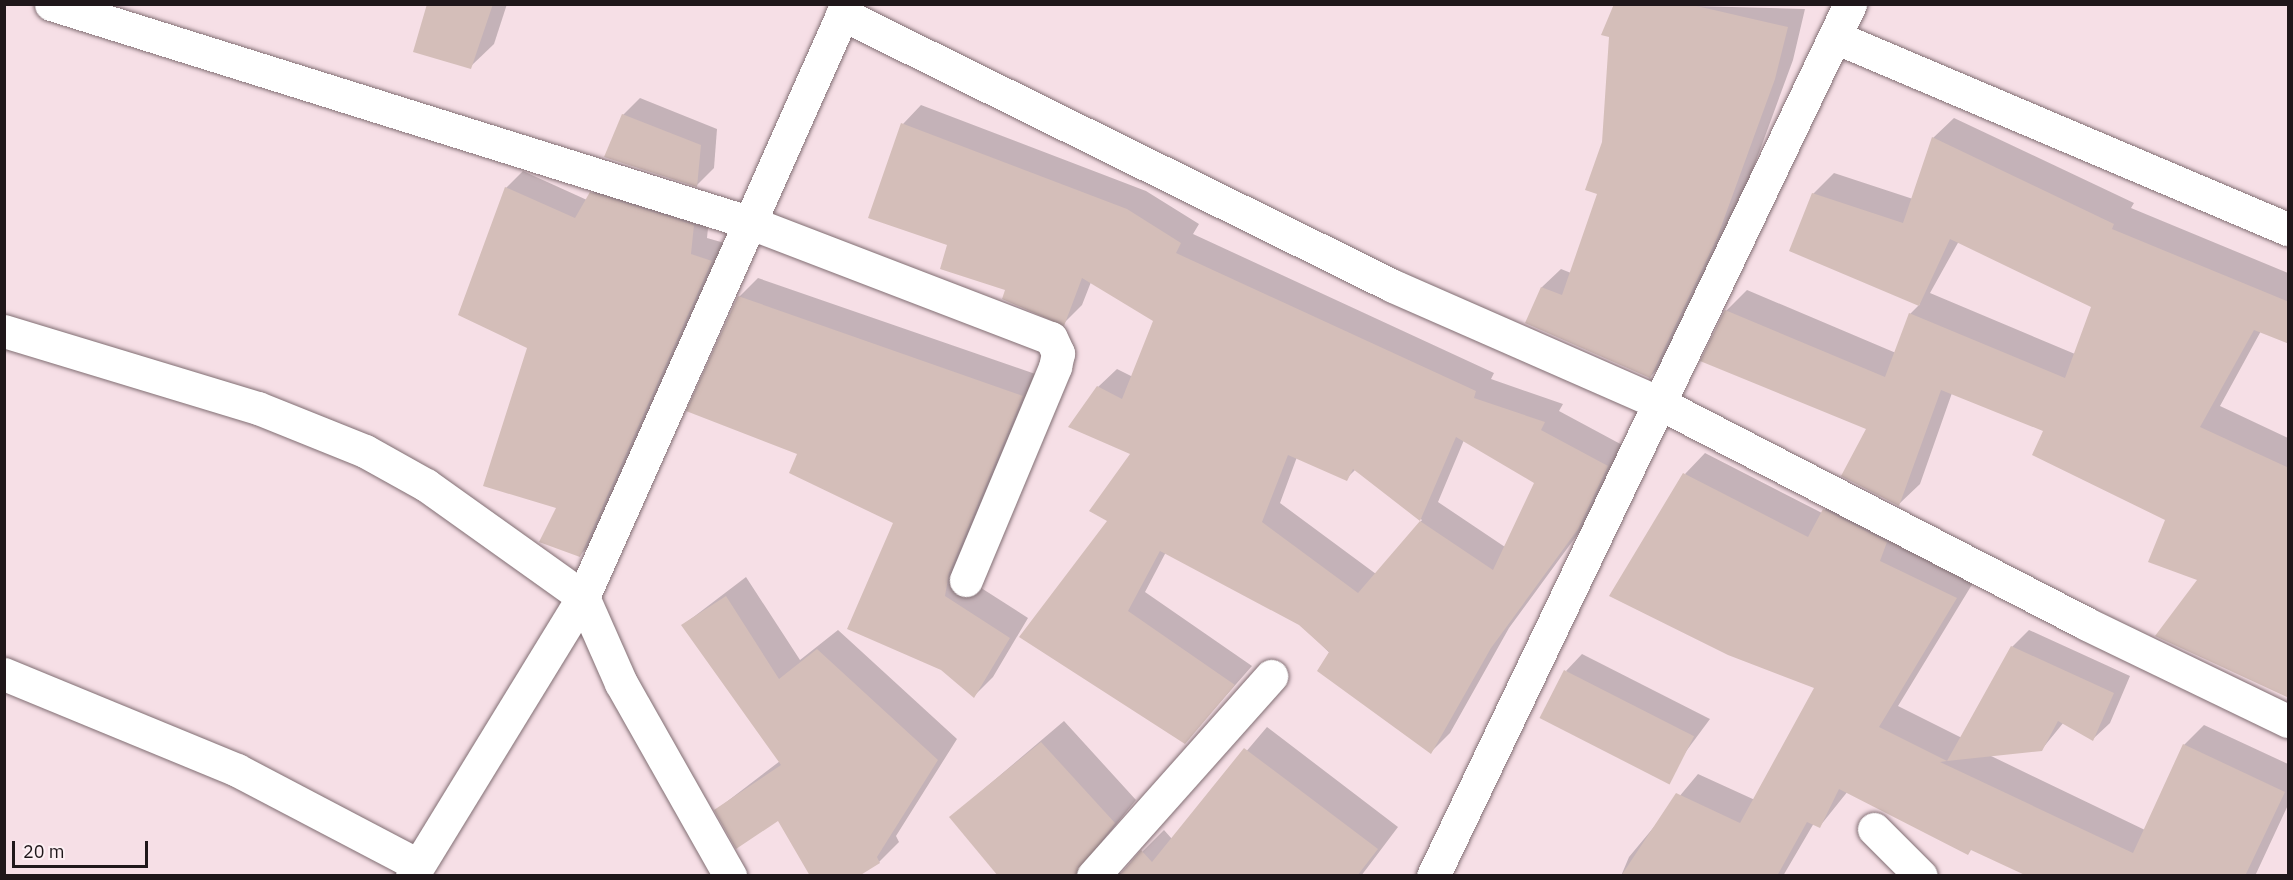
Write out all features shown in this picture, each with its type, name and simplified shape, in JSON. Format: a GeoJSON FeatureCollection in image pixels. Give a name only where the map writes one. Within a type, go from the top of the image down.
{"type":"FeatureCollection","features":[{"type":"Feature","properties":{"kind":"street"},"geometry":{"type":"LineString","coordinates":[[51,4],[751,223],[1051,338],[1058,353],[1055,367],[966,580]]}},
{"type":"Feature","properties":{"kind":"street"},"geometry":{"type":"LineString","coordinates":[[1435,875],[1657,402],[1850,4]]}},
{"type":"Feature","properties":{"kind":"street"},"geometry":{"type":"LineString","coordinates":[[4,674],[237,770],[415,870],[583,597],[751,223],[844,9],[1393,286],[1657,402],[2087,624],[2289,721]]}},
{"type":"Feature","properties":{"kind":"street"},"geometry":{"type":"LineString","coordinates":[[1835,37],[2289,229]]}},
{"type":"Feature","properties":{"kind":"street"},"geometry":{"type":"LineString","coordinates":[[4,331],[258,408],[365,451],[426,485],[583,597],[621,683],[730,876]]}},
{"type":"Feature","properties":{"kind":"street"},"geometry":{"type":"LineString","coordinates":[[1094,876],[1270,676]]}},
{"type":"Feature","properties":{"kind":"street"},"geometry":{"type":"LineString","coordinates":[[1874,829],[1921,876]]}},
{"type":"Feature","properties":{"kind":"building"},"geometry":{"type":"Polygon","coordinates":[[[427,4],[493,4],[471,69],[413,52],[427,4]]]}},
{"type":"Feature","properties":{"kind":"building"},"geometry":{"type":"Polygon","coordinates":[[[1614,4],[1688,4],[1788,27],[1775,79],[1717,238],[1650,378],[1525,323],[1541,287],[1562,295],[1597,194],[1585,190],[1602,142],[1609,37],[1601,35],[1614,4]]]}},
{"type":"Feature","properties":{"kind":"building"},"geometry":{"type":"Polygon","coordinates":[[[622,114],[701,145],[697,187],[604,157],[622,114]]]}},
{"type":"Feature","properties":{"kind":"building"},"geometry":{"type":"Polygon","coordinates":[[[901,123],[1127,209],[1181,243],[1176,253],[1476,391],[1474,398],[1545,422],[1541,430],[1608,466],[1578,529],[1491,648],[1431,754],[1317,671],[1329,652],[1299,625],[1160,551],[1128,611],[1235,685],[1185,744],[1019,637],[1107,521],[1089,511],[1130,454],[1068,427],[1097,386],[1122,399],[1153,321],[1082,278],[1064,326],[1002,299],[1005,290],[940,269],[947,245],[868,218],[901,123]],[[1456,437],[1420,521],[1493,570],[1534,483],[1456,437]],[[1288,455],[1262,522],[1358,593],[1420,521],[1353,469],[1347,481],[1288,455]]]}},
{"type":"Feature","properties":{"kind":"building"},"geometry":{"type":"Polygon","coordinates":[[[1932,137],[2114,224],[2112,229],[2289,302],[2289,344],[2254,330],[2200,427],[2289,468],[2289,698],[2155,636],[2197,580],[2148,562],[2165,520],[2032,455],[2043,431],[1941,390],[1899,506],[1841,476],[1866,429],[1700,361],[1725,310],[1885,377],[1909,313],[2065,378],[2091,307],[1950,239],[1919,306],[1789,251],[1812,193],[1903,223],[1932,137]]]}},
{"type":"Feature","properties":{"kind":"building"},"geometry":{"type":"Polygon","coordinates":[[[505,187],[575,218],[590,192],[694,225],[691,254],[712,261],[580,557],[539,542],[556,508],[483,486],[527,348],[458,315],[505,187]]]}},
{"type":"Feature","properties":{"kind":"building"},"geometry":{"type":"Polygon","coordinates":[[[738,296],[1023,396],[949,573],[945,596],[1010,638],[974,698],[941,670],[847,629],[893,523],[789,473],[797,454],[686,411],[738,296]]]}},
{"type":"Feature","properties":{"kind":"building"},"geometry":{"type":"Polygon","coordinates":[[[1683,473],[1808,537],[1823,509],[1887,542],[1880,561],[1957,598],[1879,727],[1947,761],[1940,762],[2133,853],[2183,744],[2285,792],[2245,876],[2027,876],[1971,850],[1968,855],[1839,789],[1820,828],[1807,822],[1777,876],[1621,876],[1676,793],[1740,823],[1814,688],[1728,655],[1609,596],[1683,473]]]}},
{"type":"Feature","properties":{"kind":"building"},"geometry":{"type":"Polygon","coordinates":[[[726,596],[779,679],[817,649],[938,760],[877,857],[880,863],[859,876],[810,876],[778,821],[736,849],[714,810],[781,765],[681,625],[726,596]]]}},
{"type":"Feature","properties":{"kind":"building"},"geometry":{"type":"Polygon","coordinates":[[[2011,646],[2114,693],[2093,741],[2058,721],[2042,751],[1947,761],[2011,646]]]}},
{"type":"Feature","properties":{"kind":"building"},"geometry":{"type":"Polygon","coordinates":[[[1564,670],[1694,736],[1670,784],[1539,718],[1564,670]]]}},
{"type":"Feature","properties":{"kind":"building"},"geometry":{"type":"Polygon","coordinates":[[[1041,742],[1115,823],[1075,876],[998,876],[949,817],[1041,742]]]}},
{"type":"Feature","properties":{"kind":"building"},"geometry":{"type":"Polygon","coordinates":[[[1244,748],[1378,849],[1357,876],[1119,876],[1141,850],[1152,862],[1244,748]]]}}]}
